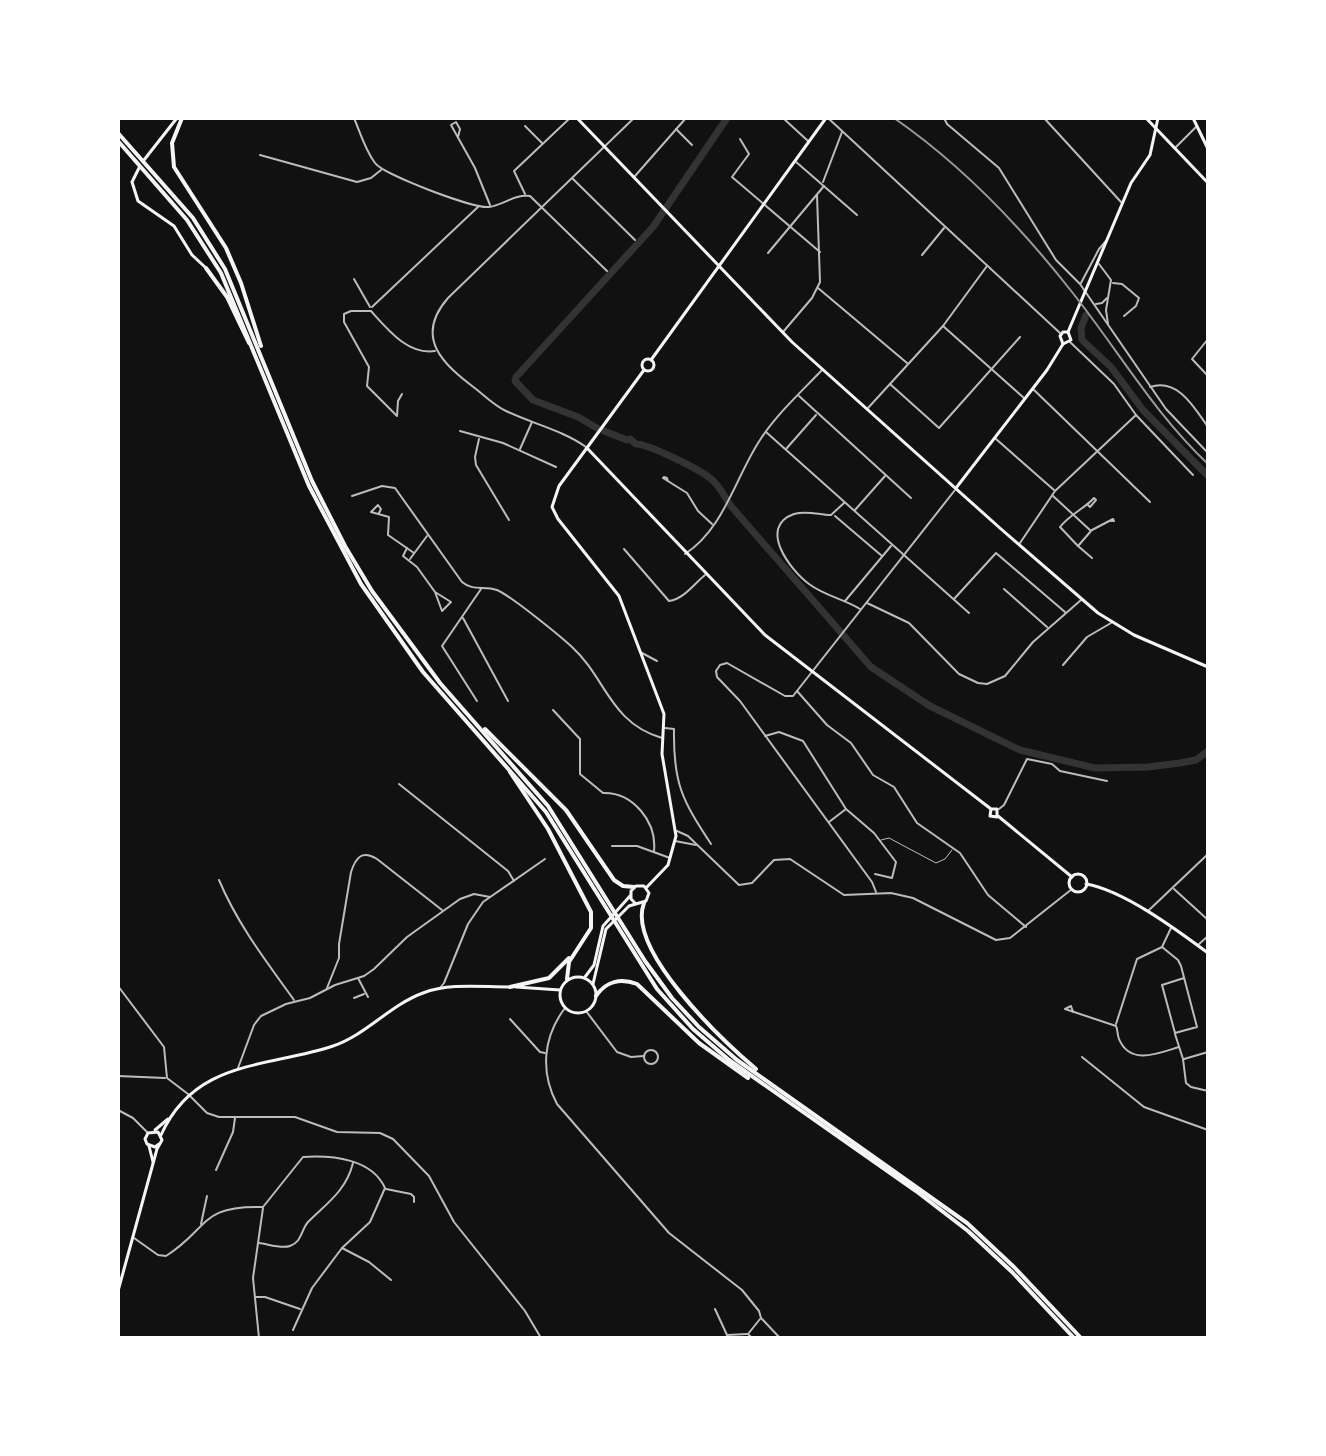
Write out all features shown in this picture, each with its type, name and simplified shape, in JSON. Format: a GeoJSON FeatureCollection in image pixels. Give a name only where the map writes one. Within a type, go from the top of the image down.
{"type":"FeatureCollection","features":[{"type":"Feature","properties":{"kind":"highway"},"geometry":{"type":"LineString","coordinates":[[180,118],[172,143],[174,167],[216,229],[231,258],[267,377]]}},
{"type":"Feature","properties":{"kind":"highway"},"geometry":{"type":"LineString","coordinates":[[118,133],[137,159]]}},
{"type":"Feature","properties":{"kind":"highway"},"geometry":{"type":"LineString","coordinates":[[118,141],[193,218],[218,256],[241,303],[313,495],[361,584],[423,672],[546,812],[608,906]]}},
{"type":"Feature","properties":{"kind":"highway"},"geometry":{"type":"LineString","coordinates":[[206,268],[227,297],[345,546],[397,628],[455,701],[542,798],[648,977],[682,1018],[729,1060],[961,1225],[1003,1263],[1074,1338]]}},
{"type":"Feature","properties":{"kind":"highway"},"geometry":{"type":"LineString","coordinates":[[455,701],[566,810],[614,880],[623,886],[634,887]]}},
{"type":"Feature","properties":{"kind":"highway"},"geometry":{"type":"LineString","coordinates":[[500,757],[548,829],[592,916],[591,925],[569,962],[567,979]]}},
{"type":"Feature","properties":{"kind":"highway"},"geometry":{"type":"LineString","coordinates":[[644,903],[640,916],[643,928],[678,989],[721,1039],[776,1087]]}},
{"type":"Feature","properties":{"kind":"highway"},"geometry":{"type":"LineString","coordinates":[[621,928],[653,974],[692,1021],[726,1051],[967,1223],[1014,1267],[1081,1338]]}},
{"type":"Feature","properties":{"kind":"highway"},"geometry":{"type":"LineString","coordinates":[[510,987],[552,977],[578,948]]}},
{"type":"Feature","properties":{"kind":"highway"},"geometry":{"type":"LineString","coordinates":[[596,996],[603,987],[614,982],[637,984],[711,1053],[786,1101]]}},
{"type":"Feature","properties":{"kind":"main road"},"geometry":{"type":"LineString","coordinates":[[180,118],[135,172],[132,186],[138,201],[174,226],[188,250],[206,268]]}},
{"type":"Feature","properties":{"kind":"main road"},"geometry":{"type":"LineString","coordinates":[[577,118],[783,332],[1082,599],[1111,622],[1208,667]]}},
{"type":"Feature","properties":{"kind":"main road"},"geometry":{"type":"LineString","coordinates":[[644,370],[642,362],[651,360],[827,118]]}},
{"type":"Feature","properties":{"kind":"main road"},"geometry":{"type":"LineString","coordinates":[[1146,118],[1208,183]]}},
{"type":"Feature","properties":{"kind":"main road"},"geometry":{"type":"LineString","coordinates":[[1068,332],[1131,183],[1150,155],[1158,118]]}},
{"type":"Feature","properties":{"kind":"main road"},"geometry":{"type":"LineString","coordinates":[[1193,118],[1208,149]]}},
{"type":"Feature","properties":{"kind":"main road"},"geometry":{"type":"LineString","coordinates":[[1063,344],[1059,339],[1061,334],[1068,332]]}},
{"type":"Feature","properties":{"kind":"main road"},"geometry":{"type":"LineString","coordinates":[[956,488],[1063,344],[1070,342],[1068,332]]}},
{"type":"Feature","properties":{"kind":"main road"},"geometry":{"type":"LineString","coordinates":[[644,370],[649,372],[653,368],[651,360]]}},
{"type":"Feature","properties":{"kind":"main road"},"geometry":{"type":"LineString","coordinates":[[644,370],[555,492],[552,507],[558,519],[619,596],[662,707],[663,763],[676,831],[671,858],[646,888]]}},
{"type":"Feature","properties":{"kind":"main road"},"geometry":{"type":"LineString","coordinates":[[587,448],[765,635],[998,813],[1072,877]]}},
{"type":"Feature","properties":{"kind":"main road"},"geometry":{"type":"LineString","coordinates":[[991,809],[990,816],[995,818],[998,813]]}},
{"type":"Feature","properties":{"kind":"main road"},"geometry":{"type":"LineString","coordinates":[[1072,877],[1082,875],[1086,884],[1116,895],[1147,912],[1208,953]]}},
{"type":"Feature","properties":{"kind":"main road"},"geometry":{"type":"LineString","coordinates":[[1072,877],[1069,884],[1072,889],[1082,890],[1086,884]]}},
{"type":"Feature","properties":{"kind":"main road"},"geometry":{"type":"LineString","coordinates":[[641,885],[646,888],[649,896],[644,903],[628,907],[605,931],[593,984],[594,1004],[586,1011],[576,1013],[565,1008],[560,1000],[560,990],[567,979],[590,973],[603,926],[630,896],[634,887],[641,885]]}},
{"type":"Feature","properties":{"kind":"main road"},"geometry":{"type":"LineString","coordinates":[[630,896],[635,903]]}},
{"type":"Feature","properties":{"kind":"main road"},"geometry":{"type":"LineString","coordinates":[[584,977],[593,984]]}},
{"type":"Feature","properties":{"kind":"main road"},"geometry":{"type":"LineString","coordinates":[[118,1291],[161,1135],[189,1095],[209,1080],[238,1068],[339,1043],[413,997],[439,989],[545,987],[560,990]]}},
{"type":"Feature","properties":{"kind":"main road"},"geometry":{"type":"LineString","coordinates":[[153,1166],[145,1139],[148,1133],[171,1117]]}},
{"type":"Feature","properties":{"kind":"main road"},"geometry":{"type":"LineString","coordinates":[[153,1130],[161,1135]]}},
{"type":"Feature","properties":{"kind":"main road"},"geometry":{"type":"LineString","coordinates":[[149,1146],[159,1144]]}},
{"type":"Feature","properties":{"kind":"street"},"geometry":{"type":"LineString","coordinates":[[354,118],[372,158],[382,169],[430,190],[479,206],[491,207],[525,195],[532,198],[607,271]]}},
{"type":"Feature","properties":{"kind":"street"},"geometry":{"type":"LineString","coordinates":[[525,195],[514,171],[570,118]]}},
{"type":"Feature","properties":{"kind":"street"},"geometry":{"type":"LineString","coordinates":[[587,448],[569,436],[503,410],[449,368],[437,350],[433,329],[441,307],[634,118]]}},
{"type":"Feature","properties":{"kind":"street"},"geometry":{"type":"LineString","coordinates":[[634,177],[686,118]]}},
{"type":"Feature","properties":{"kind":"street"},"geometry":{"type":"LineString","coordinates":[[783,118],[809,142]]}},
{"type":"Feature","properties":{"kind":"street"},"geometry":{"type":"LineString","coordinates":[[827,118],[1061,334]]}},
{"type":"Feature","properties":{"kind":"street"},"geometry":{"type":"LineString","coordinates":[[944,118],[947,124],[999,168],[1056,260],[1083,288],[1150,387],[1208,453]]}},
{"type":"Feature","properties":{"kind":"street"},"geometry":{"type":"LineString","coordinates":[[1044,118],[1123,204]]}},
{"type":"Feature","properties":{"kind":"street"},"geometry":{"type":"LineString","coordinates":[[525,126],[543,144]]}},
{"type":"Feature","properties":{"kind":"street"},"geometry":{"type":"LineString","coordinates":[[1175,148],[1197,127]]}},
{"type":"Feature","properties":{"kind":"street"},"geometry":{"type":"LineString","coordinates":[[675,129],[692,145]]}},
{"type":"Feature","properties":{"kind":"street"},"geometry":{"type":"LineString","coordinates":[[768,253],[817,195],[842,131]]}},
{"type":"Feature","properties":{"kind":"street"},"geometry":{"type":"LineString","coordinates":[[458,137],[491,207]]}},
{"type":"Feature","properties":{"kind":"street"},"geometry":{"type":"LineString","coordinates":[[740,139],[749,154],[732,177],[820,252]]}},
{"type":"Feature","properties":{"kind":"street"},"geometry":{"type":"LineString","coordinates":[[260,155],[357,182],[371,178],[382,169]]}},
{"type":"Feature","properties":{"kind":"street"},"geometry":{"type":"LineString","coordinates":[[795,161],[857,215]]}},
{"type":"Feature","properties":{"kind":"street"},"geometry":{"type":"LineString","coordinates":[[572,178],[635,240]]}},
{"type":"Feature","properties":{"kind":"street"},"geometry":{"type":"LineString","coordinates":[[783,332],[818,288],[821,275],[817,195]]}},
{"type":"Feature","properties":{"kind":"street"},"geometry":{"type":"LineString","coordinates":[[402,394],[397,416],[367,386],[369,367],[343,319],[349,312],[370,309],[479,206]]}},
{"type":"Feature","properties":{"kind":"street"},"geometry":{"type":"LineString","coordinates":[[922,255],[945,226]]}},
{"type":"Feature","properties":{"kind":"street"},"geometry":{"type":"LineString","coordinates":[[1080,284],[1086,279],[1099,249],[1108,239]]}},
{"type":"Feature","properties":{"kind":"street"},"geometry":{"type":"LineString","coordinates":[[1098,264],[1105,269],[1112,283],[1106,310],[1109,327]]}},
{"type":"Feature","properties":{"kind":"street"},"geometry":{"type":"LineString","coordinates":[[868,409],[943,326],[988,266]]}},
{"type":"Feature","properties":{"kind":"street"},"geometry":{"type":"LineString","coordinates":[[354,279],[370,309],[409,347],[421,351],[437,350]]}},
{"type":"Feature","properties":{"kind":"street"},"geometry":{"type":"LineString","coordinates":[[1112,283],[1122,284],[1139,298],[1136,306],[1124,316]]}},
{"type":"Feature","properties":{"kind":"street"},"geometry":{"type":"LineString","coordinates":[[818,288],[908,363]]}},
{"type":"Feature","properties":{"kind":"street"},"geometry":{"type":"LineString","coordinates":[[1096,306],[1109,293]]}},
{"type":"Feature","properties":{"kind":"street"},"geometry":{"type":"LineString","coordinates":[[1096,306],[1104,306],[1108,301]]}},
{"type":"Feature","properties":{"kind":"street"},"geometry":{"type":"LineString","coordinates":[[943,326],[1025,398]]}},
{"type":"Feature","properties":{"kind":"street"},"geometry":{"type":"LineString","coordinates":[[890,384],[939,428],[1020,337]]}},
{"type":"Feature","properties":{"kind":"street"},"geometry":{"type":"LineString","coordinates":[[1208,339],[1192,359],[1208,376]]}},
{"type":"Feature","properties":{"kind":"street"},"geometry":{"type":"LineString","coordinates":[[1070,342],[1114,384],[1136,415],[1193,475]]}},
{"type":"Feature","properties":{"kind":"street"},"geometry":{"type":"LineString","coordinates":[[685,554],[695,547],[725,506],[766,432],[822,369]]}},
{"type":"Feature","properties":{"kind":"street"},"geometry":{"type":"LineString","coordinates":[[1150,387],[1164,384],[1173,387],[1193,406],[1208,427]]}},
{"type":"Feature","properties":{"kind":"street"},"geometry":{"type":"LineString","coordinates":[[1032,389],[1150,502]]}},
{"type":"Feature","properties":{"kind":"street"},"geometry":{"type":"LineString","coordinates":[[798,395],[911,498]]}},
{"type":"Feature","properties":{"kind":"street"},"geometry":{"type":"LineString","coordinates":[[786,449],[817,414]]}},
{"type":"Feature","properties":{"kind":"street"},"geometry":{"type":"LineString","coordinates":[[1020,544],[1055,491],[1136,415]]}},
{"type":"Feature","properties":{"kind":"street"},"geometry":{"type":"LineString","coordinates":[[519,450],[533,422]]}},
{"type":"Feature","properties":{"kind":"street"},"geometry":{"type":"LineString","coordinates":[[460,431],[519,450],[556,467]]}},
{"type":"Feature","properties":{"kind":"street"},"geometry":{"type":"LineString","coordinates":[[766,432],[969,613]]}},
{"type":"Feature","properties":{"kind":"street"},"geometry":{"type":"LineString","coordinates":[[480,437],[476,465],[509,520]]}},
{"type":"Feature","properties":{"kind":"street"},"geometry":{"type":"LineString","coordinates":[[995,438],[1055,491]]}},
{"type":"Feature","properties":{"kind":"street"},"geometry":{"type":"LineString","coordinates":[[854,511],[886,475]]}},
{"type":"Feature","properties":{"kind":"street"},"geometry":{"type":"LineString","coordinates":[[668,481],[687,493],[698,511],[712,524]]}},
{"type":"Feature","properties":{"kind":"street"},"geometry":{"type":"LineString","coordinates":[[352,496],[382,486],[392,486],[462,582],[468,587],[499,591],[572,647],[620,713],[636,727],[663,738]]}},
{"type":"Feature","properties":{"kind":"street"},"geometry":{"type":"LineString","coordinates":[[876,892],[872,882],[740,701],[717,677],[717,668],[727,663],[785,696],[793,696],[956,488]]}},
{"type":"Feature","properties":{"kind":"street"},"geometry":{"type":"LineString","coordinates":[[1052,495],[1091,531]]}},
{"type":"Feature","properties":{"kind":"street"},"geometry":{"type":"LineString","coordinates":[[834,515],[844,502]]}},
{"type":"Feature","properties":{"kind":"street"},"geometry":{"type":"LineString","coordinates":[[1088,505],[1071,514],[1060,529],[1092,558]]}},
{"type":"Feature","properties":{"kind":"street"},"geometry":{"type":"LineString","coordinates":[[379,513],[391,520],[388,535],[414,553]]}},
{"type":"Feature","properties":{"kind":"street"},"geometry":{"type":"LineString","coordinates":[[861,610],[821,592],[787,562],[778,539],[783,522],[795,514],[834,515],[883,556]]}},
{"type":"Feature","properties":{"kind":"street"},"geometry":{"type":"LineString","coordinates":[[1078,546],[1091,531],[1111,521]]}},
{"type":"Feature","properties":{"kind":"street"},"geometry":{"type":"LineString","coordinates":[[409,560],[428,535]]}},
{"type":"Feature","properties":{"kind":"street"},"geometry":{"type":"LineString","coordinates":[[845,601],[892,545]]}},
{"type":"Feature","properties":{"kind":"street"},"geometry":{"type":"LineString","coordinates":[[407,548],[403,556],[417,567],[435,592],[442,611],[451,602],[435,592]]}},
{"type":"Feature","properties":{"kind":"street"},"geometry":{"type":"LineString","coordinates":[[624,549],[669,601],[675,601],[705,575]]}},
{"type":"Feature","properties":{"kind":"street"},"geometry":{"type":"LineString","coordinates":[[953,600],[996,553],[1066,613]]}},
{"type":"Feature","properties":{"kind":"street"},"geometry":{"type":"LineString","coordinates":[[477,701],[442,646],[481,589]]}},
{"type":"Feature","properties":{"kind":"street"},"geometry":{"type":"LineString","coordinates":[[1004,589],[1048,628]]}},
{"type":"Feature","properties":{"kind":"street"},"geometry":{"type":"LineString","coordinates":[[867,603],[909,623],[959,674],[978,683],[992,683],[1002,678],[1048,628],[1082,599]]}},
{"type":"Feature","properties":{"kind":"street"},"geometry":{"type":"LineString","coordinates":[[462,616],[508,701]]}},
{"type":"Feature","properties":{"kind":"street"},"geometry":{"type":"LineString","coordinates":[[1063,665],[1087,637],[1111,622]]}},
{"type":"Feature","properties":{"kind":"street"},"geometry":{"type":"LineString","coordinates":[[641,653],[657,661]]}},
{"type":"Feature","properties":{"kind":"street"},"geometry":{"type":"LineString","coordinates":[[797,691],[827,725],[851,743],[870,773],[894,787],[917,823],[953,848],[965,860],[988,895],[1026,927]]}},
{"type":"Feature","properties":{"kind":"street"},"geometry":{"type":"LineString","coordinates":[[553,710],[580,739],[580,774],[603,793],[626,797],[638,806],[655,837],[654,851]]}},
{"type":"Feature","properties":{"kind":"street"},"geometry":{"type":"LineString","coordinates":[[664,727],[674,729],[673,751],[681,796],[711,844]]}},
{"type":"Feature","properties":{"kind":"street"},"geometry":{"type":"LineString","coordinates":[[765,736],[779,732],[803,741],[846,809],[880,840],[897,864],[892,878],[875,874]]}},
{"type":"Feature","properties":{"kind":"street"},"geometry":{"type":"LineString","coordinates":[[998,813],[1027,759],[1052,764],[1060,771],[1107,781]]}},
{"type":"Feature","properties":{"kind":"street"},"geometry":{"type":"LineString","coordinates":[[399,784],[502,867],[515,881]]}},
{"type":"Feature","properties":{"kind":"street"},"geometry":{"type":"LineString","coordinates":[[828,822],[846,809]]}},
{"type":"Feature","properties":{"kind":"street"},"geometry":{"type":"LineString","coordinates":[[676,831],[684,832],[732,881],[741,885],[752,883],[774,860],[785,858],[844,895],[876,892],[913,898],[991,939],[1010,938],[1072,889]]}},
{"type":"Feature","properties":{"kind":"street"},"geometry":{"type":"LineString","coordinates":[[880,840],[889,838],[936,863],[945,859],[953,848]]}},
{"type":"Feature","properties":{"kind":"street"},"geometry":{"type":"LineString","coordinates":[[675,841],[697,845]]}},
{"type":"Feature","properties":{"kind":"street"},"geometry":{"type":"LineString","coordinates":[[612,846],[637,846],[671,858]]}},
{"type":"Feature","properties":{"kind":"street"},"geometry":{"type":"LineString","coordinates":[[327,989],[339,958],[351,872],[354,862],[361,855],[367,854],[377,859],[443,911]]}},
{"type":"Feature","properties":{"kind":"street"},"geometry":{"type":"LineString","coordinates":[[1147,912],[1208,854]]}},
{"type":"Feature","properties":{"kind":"street"},"geometry":{"type":"LineString","coordinates":[[1204,857],[1208,861]]}},
{"type":"Feature","properties":{"kind":"street"},"geometry":{"type":"LineString","coordinates":[[439,989],[472,917],[490,897],[545,859]]}},
{"type":"Feature","properties":{"kind":"street"},"geometry":{"type":"LineString","coordinates":[[219,880],[241,925],[294,1002]]}},
{"type":"Feature","properties":{"kind":"street"},"geometry":{"type":"LineString","coordinates":[[1173,888],[1208,920]]}},
{"type":"Feature","properties":{"kind":"street"},"geometry":{"type":"LineString","coordinates":[[238,1068],[237,1063],[257,1020],[276,1008],[310,998],[374,969],[400,943],[467,895],[490,897]]}},
{"type":"Feature","properties":{"kind":"street"},"geometry":{"type":"LineString","coordinates":[[1171,927],[1162,947],[1137,959],[1116,1026],[1119,1039],[1132,1054],[1145,1057],[1179,1047]]}},
{"type":"Feature","properties":{"kind":"street"},"geometry":{"type":"LineString","coordinates":[[1198,945],[1208,936]]}},
{"type":"Feature","properties":{"kind":"street"},"geometry":{"type":"LineString","coordinates":[[1162,947],[1178,960],[1197,1027],[1175,1033]]}},
{"type":"Feature","properties":{"kind":"street"},"geometry":{"type":"LineString","coordinates":[[354,998],[367,995],[358,978]]}},
{"type":"Feature","properties":{"kind":"street"},"geometry":{"type":"LineString","coordinates":[[1184,978],[1162,985],[1188,1085],[1208,1091]]}},
{"type":"Feature","properties":{"kind":"street"},"geometry":{"type":"LineString","coordinates":[[444,982],[453,987]]}},
{"type":"Feature","properties":{"kind":"street"},"geometry":{"type":"LineString","coordinates":[[118,986],[162,1042],[167,1078]]}},
{"type":"Feature","properties":{"kind":"street"},"geometry":{"type":"LineString","coordinates":[[565,1008],[551,1030],[547,1053],[547,1076],[557,1104],[669,1233],[726,1276],[780,1338]]}},
{"type":"Feature","properties":{"kind":"street"},"geometry":{"type":"LineString","coordinates":[[586,1011],[617,1052],[644,1056]]}},
{"type":"Feature","properties":{"kind":"street"},"geometry":{"type":"LineString","coordinates":[[1073,1012],[1116,1026]]}},
{"type":"Feature","properties":{"kind":"street"},"geometry":{"type":"LineString","coordinates":[[510,1019],[540,1052],[547,1053]]}},
{"type":"Feature","properties":{"kind":"street"},"geometry":{"type":"LineString","coordinates":[[1183,1059],[1208,1052]]}},
{"type":"Feature","properties":{"kind":"street"},"geometry":{"type":"LineString","coordinates":[[1082,1057],[1144,1107],[1208,1130]]}},
{"type":"Feature","properties":{"kind":"street"},"geometry":{"type":"LineString","coordinates":[[118,1076],[167,1078],[212,1116],[295,1117],[337,1132],[385,1135],[401,1145],[429,1176],[454,1222],[525,1311],[541,1338]]}},
{"type":"Feature","properties":{"kind":"street"},"geometry":{"type":"LineString","coordinates":[[118,1110],[133,1118],[148,1133]]}},
{"type":"Feature","properties":{"kind":"street"},"geometry":{"type":"LineString","coordinates":[[216,1170],[233,1132],[235,1118]]}},
{"type":"Feature","properties":{"kind":"street"},"geometry":{"type":"LineString","coordinates":[[259,1338],[253,1278],[263,1207],[303,1157],[353,1162],[376,1172],[385,1188],[411,1194],[414,1202]]}},
{"type":"Feature","properties":{"kind":"street"},"geometry":{"type":"LineString","coordinates":[[259,1243],[284,1247],[293,1245],[309,1221],[339,1194],[353,1162]]}},
{"type":"Feature","properties":{"kind":"street"},"geometry":{"type":"LineString","coordinates":[[293,1330],[312,1288],[342,1248],[370,1222],[385,1188]]}},
{"type":"Feature","properties":{"kind":"street"},"geometry":{"type":"LineString","coordinates":[[201,1225],[207,1196]]}},
{"type":"Feature","properties":{"kind":"street"},"geometry":{"type":"LineString","coordinates":[[133,1237],[158,1255],[166,1256],[219,1211],[263,1207]]}},
{"type":"Feature","properties":{"kind":"street"},"geometry":{"type":"LineString","coordinates":[[342,1248],[369,1262],[391,1280]]}},
{"type":"Feature","properties":{"kind":"street"},"geometry":{"type":"LineString","coordinates":[[255,1297],[265,1297],[301,1310]]}},
{"type":"Feature","properties":{"kind":"street"},"geometry":{"type":"LineString","coordinates":[[715,1309],[728,1336],[736,1332],[752,1338]]}},
{"type":"Feature","properties":{"kind":"street"},"geometry":{"type":"LineString","coordinates":[[748,1334],[761,1318]]}},
{"type":"Feature","properties":{"kind":"waterway"},"geometry":{"type":"LineString","coordinates":[[597,428],[578,417],[533,400],[515,381],[516,377],[653,227],[727,118]]}},
{"type":"Feature","properties":{"kind":"waterway"},"geometry":{"type":"LineString","coordinates":[[1086,315],[1081,328],[1082,340],[1111,367],[1143,410],[1208,476]]}},
{"type":"Feature","properties":{"kind":"waterway"},"geometry":{"type":"LineString","coordinates":[[604,431],[661,452],[710,478],[871,667],[930,706],[1020,750],[1095,768],[1180,763],[1196,760],[1208,751]]}},
{"type":"Feature","properties":{"kind":"railway"},"geometry":{"type":"LineString","coordinates":[[894,118],[967,177],[1032,244],[1072,292],[1170,424],[1208,464]]}}]}
